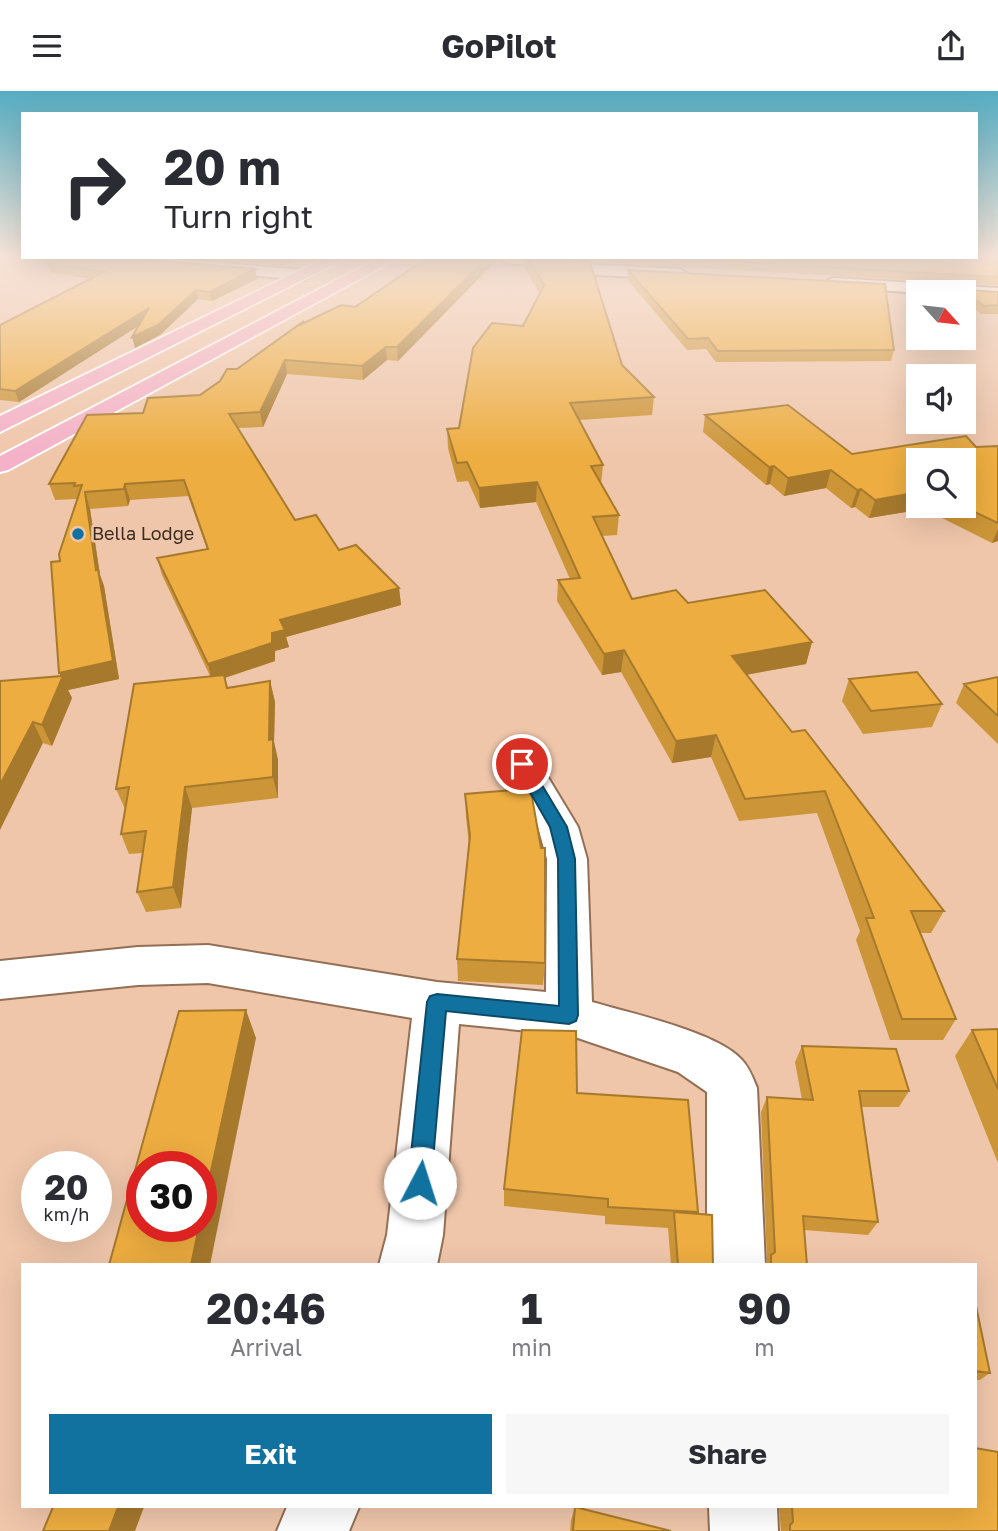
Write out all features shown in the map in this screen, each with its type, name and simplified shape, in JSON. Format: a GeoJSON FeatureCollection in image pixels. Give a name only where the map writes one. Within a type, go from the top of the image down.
{"type":"FeatureCollection","features":[{"type":"Feature","properties":{"kind":"highway"},"geometry":{"type":"LineString","coordinates":[[0,425],[208,322]]}},
{"type":"Feature","properties":{"kind":"highway"},"geometry":{"type":"LineString","coordinates":[[0,465],[270,322]]}},
{"type":"Feature","properties":{"kind":"street"},"geometry":{"type":"LineString","coordinates":[[522,764],[558,827],[567,859],[569,1015]]}},
{"type":"Feature","properties":{"kind":"street"},"geometry":{"type":"LineString","coordinates":[[0,980],[138,965],[208,964],[437,1002],[569,1015],[693,1055],[725,1076],[732,1088],[736,1263]]}},
{"type":"Feature","properties":{"kind":"street"},"geometry":{"type":"LineString","coordinates":[[408,1263],[415,1235],[437,1002]]}},
{"type":"Feature","properties":{"kind":"street"},"geometry":{"type":"LineString","coordinates":[[311,1531],[324,1508]]}},
{"type":"Feature","properties":{"kind":"street"},"geometry":{"type":"LineString","coordinates":[[743,1508],[744,1531]]}},
{"type":"Feature","properties":{"kind":"building"},"geometry":{"type":"Polygon","coordinates":[[[5,322],[126,322],[15,391],[0,389],[0,325],[5,322]]]}},
{"type":"Feature","properties":{"kind":"building"},"geometry":{"type":"Polygon","coordinates":[[[141,322],[161,322],[158,325],[132,337],[141,322]]]}},
{"type":"Feature","properties":{"kind":"building"},"geometry":{"type":"Polygon","coordinates":[[[303,322],[302,324],[422,322],[397,347],[386,347],[362,366],[285,360],[260,412],[229,414],[295,520],[316,515],[339,550],[356,545],[399,588],[280,620],[285,630],[272,633],[272,643],[208,664],[157,558],[208,549],[184,480],[125,484],[124,489],[85,492],[113,661],[59,673],[51,562],[60,561],[59,554],[82,485],[49,484],[87,415],[143,413],[148,398],[200,395],[220,381],[227,369],[237,369],[303,322]]]}},
{"type":"Feature","properties":{"kind":"building"},"geometry":{"type":"Polygon","coordinates":[[[525,322],[609,322],[622,365],[654,397],[570,403],[603,465],[591,466],[619,515],[593,517],[632,599],[676,590],[688,603],[765,590],[812,642],[732,656],[792,732],[805,730],[944,911],[911,911],[956,1019],[902,1019],[866,918],[874,918],[825,791],[745,799],[716,735],[676,741],[624,650],[604,654],[558,580],[580,578],[537,482],[479,488],[467,462],[457,463],[447,429],[459,428],[473,348],[492,323],[523,326],[525,322]]]}},
{"type":"Feature","properties":{"kind":"building"},"geometry":{"type":"Polygon","coordinates":[[[673,322],[890,322],[894,350],[718,351],[708,338],[688,339],[673,322]]]}},
{"type":"Feature","properties":{"kind":"building"},"geometry":{"type":"Polygon","coordinates":[[[788,405],[852,454],[966,436],[976,447],[998,446],[998,523],[976,513],[976,448],[906,448],[906,494],[875,500],[831,470],[788,478],[774,466],[769,467],[705,415],[788,405]]]}},
{"type":"Feature","properties":{"kind":"building"},"geometry":{"type":"Polygon","coordinates":[[[917,672],[942,704],[871,711],[849,679],[917,672]]]}},
{"type":"Feature","properties":{"kind":"building"},"geometry":{"type":"Polygon","coordinates":[[[224,675],[227,688],[270,681],[269,740],[273,739],[273,777],[185,787],[173,887],[137,892],[146,831],[121,834],[129,787],[116,789],[134,684],[224,675]]]}},
{"type":"Feature","properties":{"kind":"building"},"geometry":{"type":"Polygon","coordinates":[[[63,676],[42,725],[33,722],[0,785],[0,681],[63,676]]]}},
{"type":"Feature","properties":{"kind":"building"},"geometry":{"type":"Polygon","coordinates":[[[998,677],[998,716],[964,684],[998,677]]]}},
{"type":"Feature","properties":{"kind":"building"},"geometry":{"type":"Polygon","coordinates":[[[527,789],[532,797],[541,848],[545,848],[545,963],[457,959],[470,836],[465,794],[527,789]]]}},
{"type":"Feature","properties":{"kind":"building"},"geometry":{"type":"Polygon","coordinates":[[[246,1010],[215,1151],[140,1151],[179,1011],[246,1010]]]}},
{"type":"Feature","properties":{"kind":"building"},"geometry":{"type":"Polygon","coordinates":[[[998,1029],[998,1089],[972,1030],[998,1029]]]}},
{"type":"Feature","properties":{"kind":"building"},"geometry":{"type":"Polygon","coordinates":[[[522,1030],[576,1031],[577,1093],[688,1100],[698,1212],[608,1207],[608,1199],[504,1189],[522,1030]]]}},
{"type":"Feature","properties":{"kind":"building"},"geometry":{"type":"Polygon","coordinates":[[[802,1046],[896,1049],[909,1091],[859,1091],[878,1222],[803,1216],[807,1263],[771,1263],[771,1255],[775,1252],[767,1097],[813,1100],[802,1046]]]}},
{"type":"Feature","properties":{"kind":"building"},"geometry":{"type":"Polygon","coordinates":[[[126,1203],[126,1242],[196,1242],[191,1263],[110,1263],[126,1203]]]}},
{"type":"Feature","properties":{"kind":"building"},"geometry":{"type":"Polygon","coordinates":[[[674,1212],[712,1215],[713,1263],[678,1263],[674,1212]]]}},
{"type":"Feature","properties":{"kind":"building"},"geometry":{"type":"Polygon","coordinates":[[[977,1311],[990,1373],[977,1371],[977,1311]]]}},
{"type":"Feature","properties":{"kind":"building"},"geometry":{"type":"Polygon","coordinates":[[[977,1448],[998,1452],[998,1531],[790,1531],[793,1522],[792,1508],[977,1508],[977,1448]]]}},
{"type":"Feature","properties":{"kind":"building"},"geometry":{"type":"Polygon","coordinates":[[[53,1508],[118,1508],[109,1531],[43,1531],[53,1508]]]}},
{"type":"Feature","properties":{"kind":"building"},"geometry":{"type":"Polygon","coordinates":[[[575,1508],[579,1508],[671,1531],[573,1531],[575,1508]]]}},
{"type":"Feature","properties":{"kind":"place","name":"Bella Lodge"},"geometry":{"type":"Point","coordinates":[78,534]}},
{"type":"Feature","properties":{"kind":"route"},"geometry":{"type":"LineString","coordinates":[[420,1183],[437,1002],[569,1015],[567,859],[558,827],[522,764]]}}]}
